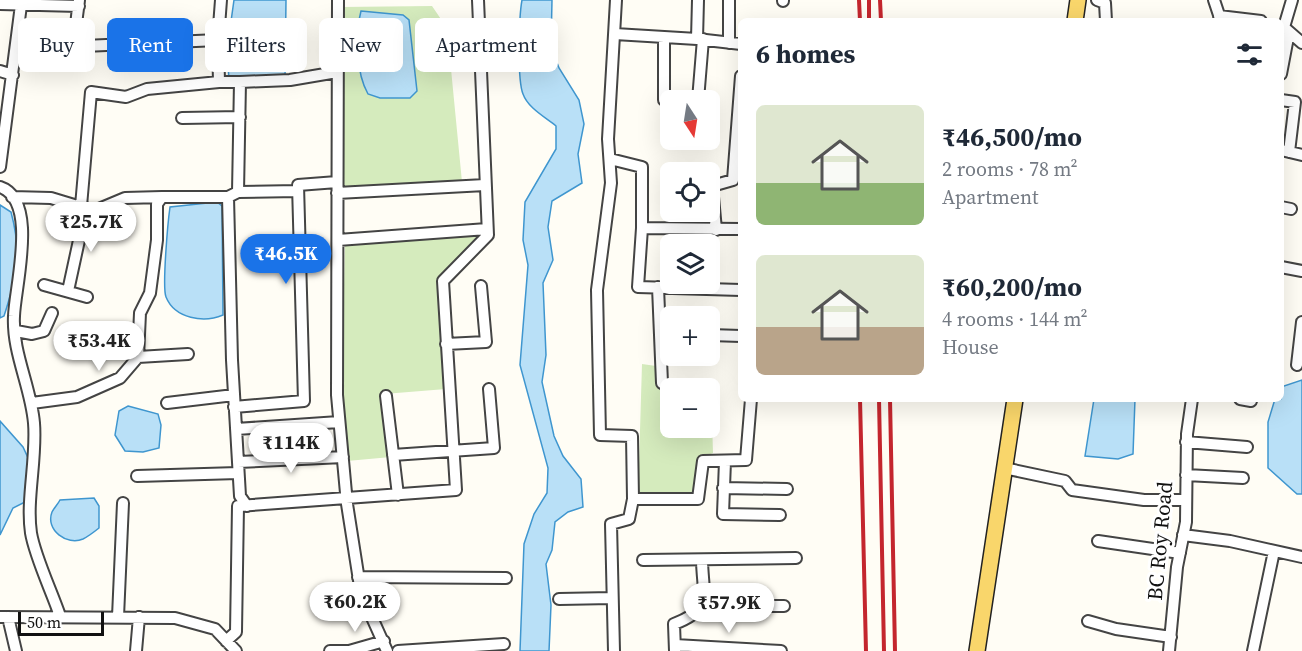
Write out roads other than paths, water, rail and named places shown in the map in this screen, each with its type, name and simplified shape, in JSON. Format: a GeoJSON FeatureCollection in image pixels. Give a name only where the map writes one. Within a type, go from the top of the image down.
{"type":"FeatureCollection","features":[{"type":"Feature","properties":{"kind":"main road"},"geometry":{"type":"LineString","coordinates":[[1075,18],[1078,0]]}},
{"type":"Feature","properties":{"kind":"main road"},"geometry":{"type":"LineString","coordinates":[[977,651],[1015,402]]}},
{"type":"Feature","properties":{"kind":"street"},"geometry":{"type":"LineString","coordinates":[[220,18],[221,0]]}},
{"type":"Feature","properties":{"kind":"street"},"geometry":{"type":"LineString","coordinates":[[338,0],[338,18]]}},
{"type":"Feature","properties":{"kind":"street"},"geometry":{"type":"LineString","coordinates":[[226,641],[236,632],[238,506],[346,500],[456,490],[443,280],[488,235],[478,0]]}},
{"type":"Feature","properties":{"kind":"street"},"geometry":{"type":"LineString","coordinates":[[614,651],[610,524],[628,519],[633,499],[632,436],[600,435],[597,290],[611,183],[608,139],[616,0]]}},
{"type":"Feature","properties":{"kind":"street"},"geometry":{"type":"LineString","coordinates":[[698,0],[700,39],[698,90]]}},
{"type":"Feature","properties":{"kind":"street"},"geometry":{"type":"LineString","coordinates":[[729,0],[729,43]]}},
{"type":"Feature","properties":{"kind":"street"},"geometry":{"type":"LineString","coordinates":[[1097,0],[1105,3],[1106,18]]}},
{"type":"Feature","properties":{"kind":"street"},"geometry":{"type":"LineString","coordinates":[[1214,0],[1220,18]]}},
{"type":"Feature","properties":{"kind":"street"},"geometry":{"type":"LineString","coordinates":[[1292,0],[1284,28],[1302,43]]}},
{"type":"Feature","properties":{"kind":"street"},"geometry":{"type":"LineString","coordinates":[[0,4],[79,3],[76,35],[84,46],[205,41]]}},
{"type":"Feature","properties":{"kind":"street"},"geometry":{"type":"LineString","coordinates":[[0,167],[21,5]]}},
{"type":"Feature","properties":{"kind":"street"},"geometry":{"type":"LineString","coordinates":[[615,34],[738,44]]}},
{"type":"Feature","properties":{"kind":"street"},"geometry":{"type":"LineString","coordinates":[[664,37],[664,90]]}},
{"type":"Feature","properties":{"kind":"street"},"geometry":{"type":"LineString","coordinates":[[0,70],[13,75]]}},
{"type":"Feature","properties":{"kind":"street"},"geometry":{"type":"LineString","coordinates":[[219,72],[219,82]]}},
{"type":"Feature","properties":{"kind":"street"},"geometry":{"type":"LineString","coordinates":[[68,291],[84,207],[91,92],[126,97],[147,89],[219,82],[290,80],[337,72],[337,395],[339,422],[346,500],[361,593],[386,646],[330,651]]}},
{"type":"Feature","properties":{"kind":"street"},"geometry":{"type":"LineString","coordinates":[[240,82],[240,117],[233,194],[234,407],[240,496],[247,506]]}},
{"type":"Feature","properties":{"kind":"street"},"geometry":{"type":"LineString","coordinates":[[1284,100],[1295,102],[1285,151],[1302,155]]}},
{"type":"Feature","properties":{"kind":"street"},"geometry":{"type":"LineString","coordinates":[[182,118],[240,117]]}},
{"type":"Feature","properties":{"kind":"street"},"geometry":{"type":"LineString","coordinates":[[716,230],[712,186],[733,180],[738,143]]}},
{"type":"Feature","properties":{"kind":"street"},"geometry":{"type":"LineString","coordinates":[[610,159],[642,167],[642,228],[638,287],[738,290]]}},
{"type":"Feature","properties":{"kind":"street"},"geometry":{"type":"LineString","coordinates":[[234,407],[304,400],[298,185],[337,188],[485,185]]}},
{"type":"Feature","properties":{"kind":"street"},"geometry":{"type":"LineString","coordinates":[[0,188],[19,204],[22,236],[21,276],[14,316],[18,355],[32,403],[34,427],[31,534],[60,616]]}},
{"type":"Feature","properties":{"kind":"street"},"geometry":{"type":"LineString","coordinates":[[12,197],[51,198],[94,211],[125,198],[298,191]]}},
{"type":"Feature","properties":{"kind":"street"},"geometry":{"type":"LineString","coordinates":[[32,403],[77,397],[120,378],[138,357],[140,313],[150,293],[157,240],[158,204],[162,197]]}},
{"type":"Feature","properties":{"kind":"street"},"geometry":{"type":"LineString","coordinates":[[642,228],[716,230],[738,228]]}},
{"type":"Feature","properties":{"kind":"street"},"geometry":{"type":"LineString","coordinates":[[338,240],[487,229]]}},
{"type":"Feature","properties":{"kind":"street"},"geometry":{"type":"LineString","coordinates":[[1284,268],[1302,271]]}},
{"type":"Feature","properties":{"kind":"street"},"geometry":{"type":"LineString","coordinates":[[44,285],[87,297]]}},
{"type":"Feature","properties":{"kind":"street"},"geometry":{"type":"LineString","coordinates":[[446,344],[486,342],[481,286]]}},
{"type":"Feature","properties":{"kind":"street"},"geometry":{"type":"LineString","coordinates":[[658,287],[661,306]]}},
{"type":"Feature","properties":{"kind":"street"},"geometry":{"type":"LineString","coordinates":[[16,331],[32,334],[44,331],[52,313]]}},
{"type":"Feature","properties":{"kind":"street"},"geometry":{"type":"LineString","coordinates":[[1297,365],[1302,322]]}},
{"type":"Feature","properties":{"kind":"street"},"geometry":{"type":"LineString","coordinates":[[720,335],[738,336]]}},
{"type":"Feature","properties":{"kind":"street"},"geometry":{"type":"LineString","coordinates":[[138,357],[188,354]]}},
{"type":"Feature","properties":{"kind":"street"},"geometry":{"type":"LineString","coordinates":[[393,455],[494,448],[489,389]]}},
{"type":"Feature","properties":{"kind":"street"},"geometry":{"type":"LineString","coordinates":[[167,402],[234,395]]}},
{"type":"Feature","properties":{"kind":"street"},"geometry":{"type":"LineString","coordinates":[[386,396],[398,495]]}},
{"type":"Feature","properties":{"kind":"street"},"geometry":{"type":"LineString","coordinates":[[633,499],[698,499],[703,461],[746,460],[751,402]]}},
{"type":"Feature","properties":{"kind":"street","name":"BC Roy Road"},"geometry":{"type":"LineString","coordinates":[[1169,651],[1183,535],[1186,500],[1186,442],[1192,402]]}},
{"type":"Feature","properties":{"kind":"street"},"geometry":{"type":"LineString","coordinates":[[236,429],[339,422]]}},
{"type":"Feature","properties":{"kind":"street"},"geometry":{"type":"LineString","coordinates":[[1186,442],[1247,447]]}},
{"type":"Feature","properties":{"kind":"street"},"geometry":{"type":"LineString","coordinates":[[136,476],[343,458]]}},
{"type":"Feature","properties":{"kind":"street"},"geometry":{"type":"LineString","coordinates":[[724,461],[723,514],[780,515]]}},
{"type":"Feature","properties":{"kind":"street"},"geometry":{"type":"LineString","coordinates":[[1004,468],[1065,480],[1072,490],[1144,500],[1186,500]]}},
{"type":"Feature","properties":{"kind":"street"},"geometry":{"type":"LineString","coordinates":[[1186,475],[1243,478]]}},
{"type":"Feature","properties":{"kind":"street"},"geometry":{"type":"LineString","coordinates":[[723,488],[787,489]]}},
{"type":"Feature","properties":{"kind":"street"},"geometry":{"type":"LineString","coordinates":[[118,617],[123,503]]}},
{"type":"Feature","properties":{"kind":"street"},"geometry":{"type":"LineString","coordinates":[[1183,535],[1302,557]]}},
{"type":"Feature","properties":{"kind":"street"},"geometry":{"type":"LineString","coordinates":[[1098,542],[1180,553]]}},
{"type":"Feature","properties":{"kind":"street"},"geometry":{"type":"LineString","coordinates":[[1253,651],[1274,551]]}},
{"type":"Feature","properties":{"kind":"street"},"geometry":{"type":"LineString","coordinates":[[643,560],[796,558]]}},
{"type":"Feature","properties":{"kind":"street"},"geometry":{"type":"LineString","coordinates":[[702,561],[703,606],[696,616],[674,624],[675,648],[782,651]]}},
{"type":"Feature","properties":{"kind":"street"},"geometry":{"type":"LineString","coordinates":[[358,577],[506,578]]}},
{"type":"Feature","properties":{"kind":"street"},"geometry":{"type":"LineString","coordinates":[[559,598],[612,598]]}},
{"type":"Feature","properties":{"kind":"street"},"geometry":{"type":"LineString","coordinates":[[703,606],[784,606]]}},
{"type":"Feature","properties":{"kind":"street"},"geometry":{"type":"LineString","coordinates":[[16,651],[4,617],[175,618],[215,628],[236,651]]}},
{"type":"Feature","properties":{"kind":"street"},"geometry":{"type":"LineString","coordinates":[[136,651],[139,617]]}},
{"type":"Feature","properties":{"kind":"street"},"geometry":{"type":"LineString","coordinates":[[1088,621],[1116,629],[1171,637]]}},
{"type":"Feature","properties":{"kind":"street"},"geometry":{"type":"LineString","coordinates":[[398,651],[504,644]]}},
{"type":"Feature","properties":{"kind":"water"},"geometry":{"type":"Polygon","coordinates":[[[234,0],[286,0],[286,18],[231,18],[234,0]]]}},
{"type":"Feature","properties":{"kind":"water"},"geometry":{"type":"Polygon","coordinates":[[[522,0],[552,0],[552,18],[520,18],[522,0]]]}},
{"type":"Feature","properties":{"kind":"water"},"geometry":{"type":"Polygon","coordinates":[[[361,11],[403,15],[409,20],[417,91],[410,98],[380,98],[368,94],[360,72],[403,72],[403,18],[360,18],[361,11]]]}},
{"type":"Feature","properties":{"kind":"water"},"geometry":{"type":"Polygon","coordinates":[[[558,65],[579,100],[584,124],[578,154],[582,183],[552,201],[548,227],[553,260],[543,283],[546,355],[542,382],[554,436],[563,456],[581,479],[583,507],[568,512],[555,522],[552,550],[546,564],[551,605],[549,651],[520,651],[524,544],[534,514],[547,493],[548,468],[520,365],[528,265],[523,240],[525,202],[556,149],[556,126],[537,112],[525,99],[520,72],[558,72],[558,65]]]}},
{"type":"Feature","properties":{"kind":"water"},"geometry":{"type":"Polygon","coordinates":[[[228,72],[285,72],[285,79],[229,80],[228,72]]]}},
{"type":"Feature","properties":{"kind":"water"},"geometry":{"type":"Polygon","coordinates":[[[217,202],[222,206],[223,315],[199,319],[176,310],[166,297],[165,268],[170,207],[217,202]]]}},
{"type":"Feature","properties":{"kind":"water"},"geometry":{"type":"Polygon","coordinates":[[[0,205],[11,212],[17,264],[4,316],[0,318],[0,205]]]}},
{"type":"Feature","properties":{"kind":"water"},"geometry":{"type":"Polygon","coordinates":[[[1302,380],[1302,494],[1297,494],[1268,468],[1268,422],[1274,402],[1284,402],[1284,386],[1302,380]]]}},
{"type":"Feature","properties":{"kind":"water"},"geometry":{"type":"Polygon","coordinates":[[[1094,402],[1135,402],[1133,454],[1118,459],[1085,456],[1094,402]]]}},
{"type":"Feature","properties":{"kind":"water"},"geometry":{"type":"Polygon","coordinates":[[[128,406],[158,414],[161,425],[159,448],[143,452],[125,451],[115,435],[119,411],[128,406]]]}},
{"type":"Feature","properties":{"kind":"water"},"geometry":{"type":"Polygon","coordinates":[[[0,421],[23,447],[29,460],[27,501],[13,508],[0,535],[0,421]]]}},
{"type":"Feature","properties":{"kind":"water"},"geometry":{"type":"Polygon","coordinates":[[[94,498],[99,506],[99,528],[77,541],[59,535],[51,519],[52,512],[60,500],[94,498]]]}},
{"type":"Feature","properties":{"kind":"railway"},"geometry":{"type":"LineString","coordinates":[[859,0],[860,18]]}},
{"type":"Feature","properties":{"kind":"railway"},"geometry":{"type":"LineString","coordinates":[[869,0],[869,18]]}},
{"type":"Feature","properties":{"kind":"railway"},"geometry":{"type":"LineString","coordinates":[[880,0],[881,18]]}},
{"type":"Feature","properties":{"kind":"railway"},"geometry":{"type":"LineString","coordinates":[[860,402],[866,651]]}},
{"type":"Feature","properties":{"kind":"railway"},"geometry":{"type":"LineString","coordinates":[[879,402],[884,651]]}},
{"type":"Feature","properties":{"kind":"railway"},"geometry":{"type":"LineString","coordinates":[[890,402],[895,651]]}}]}
